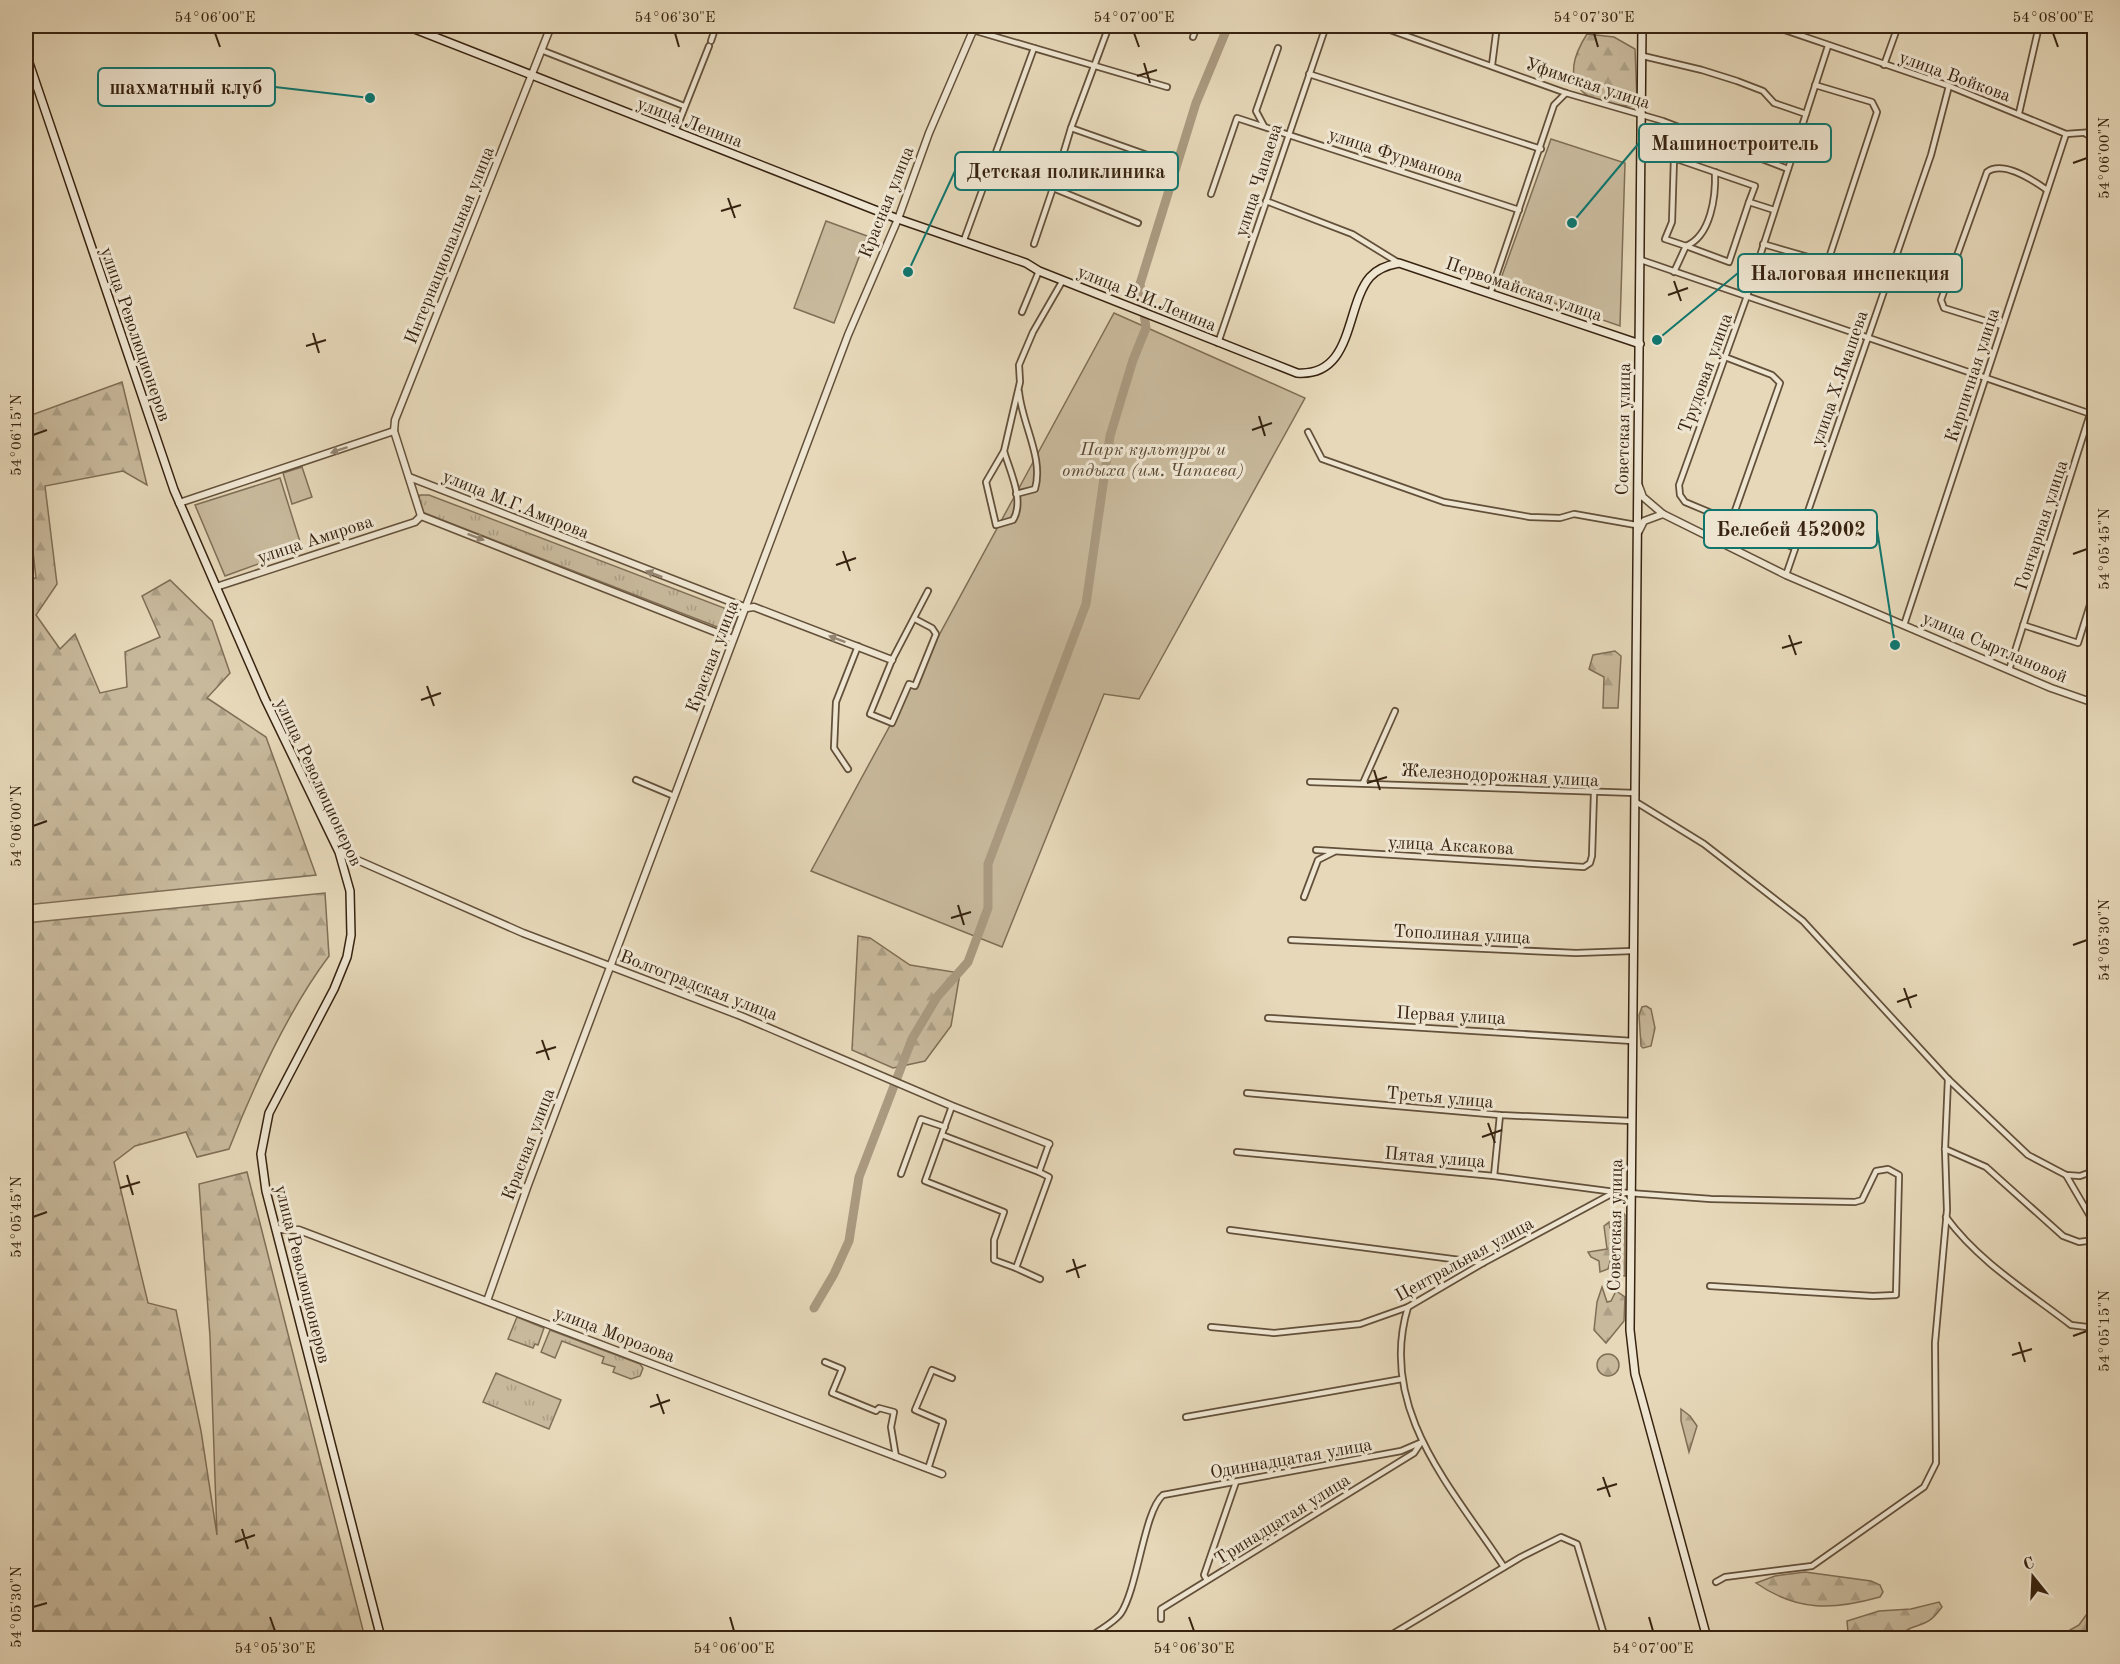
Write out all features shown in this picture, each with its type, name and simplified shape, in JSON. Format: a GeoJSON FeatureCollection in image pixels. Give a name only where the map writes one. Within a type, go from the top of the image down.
{"type":"FeatureCollection","features":[{"type":"Feature","properties":{"kind":"main road"},"geometry":{"type":"LineString","coordinates":[[26,29],[32,26]]}},
{"type":"Feature","properties":{"kind":"main road","name":"улица Ленина"},"geometry":{"type":"LineString","coordinates":[[407,26],[898,219],[964,240]]}},
{"type":"Feature","properties":{"kind":"main road","name":"Советская улица"},"geometry":{"type":"LineString","coordinates":[[1642,26],[1640,344],[1636,525],[1636,802],[1632,951],[1633,1041],[1629,1280],[1632,1359],[1707,1638]]}},
{"type":"Feature","properties":{"kind":"main road","name":"улица Революционеров"},"geometry":{"type":"LineString","coordinates":[[26,54],[179,503],[265,699],[339,852],[351,891],[351,934],[347,957],[334,989],[269,1113],[263,1134],[261,1154],[263,1176],[276,1229],[381,1638]]}},
{"type":"Feature","properties":{"kind":"main road","name":"улица В.И.Ленина"},"geometry":{"type":"LineString","coordinates":[[964,240],[1297,373],[1320,370],[1342,345],[1368,279],[1385,266],[1399,263]]}},
{"type":"Feature","properties":{"kind":"main road","name":"Первомайская улица"},"geometry":{"type":"LineString","coordinates":[[1399,263],[1640,344]]}},
{"type":"Feature","properties":{"kind":"street","name":"Интернациональная улица"},"geometry":{"type":"LineString","coordinates":[[394,431],[395,420],[551,26]]}},
{"type":"Feature","properties":{"kind":"street"},"geometry":{"type":"LineString","coordinates":[[675,132],[716,26]]}},
{"type":"Feature","properties":{"kind":"street"},"geometry":{"type":"LineString","coordinates":[[959,26],[974,28],[1092,67],[1167,87]]}},
{"type":"Feature","properties":{"kind":"street"},"geometry":{"type":"LineString","coordinates":[[1034,244],[1071,128],[1109,26]]}},
{"type":"Feature","properties":{"kind":"street"},"geometry":{"type":"LineString","coordinates":[[1192,38],[1197,26]]}},
{"type":"Feature","properties":{"kind":"street","name":"улица Чапаева"},"geometry":{"type":"LineString","coordinates":[[1218,343],[1326,26]]}},
{"type":"Feature","properties":{"kind":"street","name":"Уфимская улица"},"geometry":{"type":"LineString","coordinates":[[1379,26],[1566,93],[1642,114],[1788,169]]}},
{"type":"Feature","properties":{"kind":"street"},"geometry":{"type":"LineString","coordinates":[[1492,65],[1497,26]]}},
{"type":"Feature","properties":{"kind":"street","name":"улица Войкова"},"geometry":{"type":"LineString","coordinates":[[1773,26],[1949,86],[2066,134],[2094,132]]}},
{"type":"Feature","properties":{"kind":"street"},"geometry":{"type":"LineString","coordinates":[[1884,65],[1898,26]]}},
{"type":"Feature","properties":{"kind":"street"},"geometry":{"type":"LineString","coordinates":[[2019,113],[2039,26]]}},
{"type":"Feature","properties":{"kind":"street","name":"Красная улица"},"geometry":{"type":"LineString","coordinates":[[487,1301],[848,335],[898,219],[929,133],[974,28]]}},
{"type":"Feature","properties":{"kind":"street","name":"Трудовая улица"},"geometry":{"type":"LineString","coordinates":[[1731,522],[1686,502],[1680,495],[1679,485],[1747,296],[1828,46]]}},
{"type":"Feature","properties":{"kind":"street"},"geometry":{"type":"LineString","coordinates":[[964,240],[1034,48]]}},
{"type":"Feature","properties":{"kind":"street"},"geometry":{"type":"LineString","coordinates":[[1264,126],[1256,111],[1278,48]]}},
{"type":"Feature","properties":{"kind":"street"},"geometry":{"type":"LineString","coordinates":[[541,50],[684,106]]}},
{"type":"Feature","properties":{"kind":"street"},"geometry":{"type":"LineString","coordinates":[[1643,56],[1737,81],[1762,92],[1774,103],[1806,114]]}},
{"type":"Feature","properties":{"kind":"street"},"geometry":{"type":"LineString","coordinates":[[1309,74],[1541,149]]}},
{"type":"Feature","properties":{"kind":"street"},"geometry":{"type":"LineString","coordinates":[[1763,244],[1822,261],[1829,258],[1877,112],[1872,102],[1815,85]]}},
{"type":"Feature","properties":{"kind":"street","name":"улица Х.Ямашева"},"geometry":{"type":"LineString","coordinates":[[1785,575],[1931,155],[1949,86]]}},
{"type":"Feature","properties":{"kind":"street"},"geometry":{"type":"LineString","coordinates":[[1490,294],[1554,105],[1566,93]]}},
{"type":"Feature","properties":{"kind":"street","name":"улица Фурманова"},"geometry":{"type":"LineString","coordinates":[[1211,194],[1237,118],[1519,210]]}},
{"type":"Feature","properties":{"kind":"street"},"geometry":{"type":"LineString","coordinates":[[1071,128],[1153,157]]}},
{"type":"Feature","properties":{"kind":"street"},"geometry":{"type":"LineString","coordinates":[[2084,133],[2094,138]]}},
{"type":"Feature","properties":{"kind":"street","name":"Кирпичная улица"},"geometry":{"type":"LineString","coordinates":[[1904,625],[2066,134]]}},
{"type":"Feature","properties":{"kind":"street"},"geometry":{"type":"LineString","coordinates":[[1653,150],[1755,186],[1729,262],[1665,239],[1672,222],[1674,158]]}},
{"type":"Feature","properties":{"kind":"street"},"geometry":{"type":"LineString","coordinates":[[2002,326],[1944,308],[1941,300],[1987,172],[1993,168],[2000,168],[2034,181],[2047,190]]}},
{"type":"Feature","properties":{"kind":"street"},"geometry":{"type":"LineString","coordinates":[[1674,273],[1686,246],[1696,242],[1703,231],[1716,192],[1715,172]]}},
{"type":"Feature","properties":{"kind":"street"},"geometry":{"type":"LineString","coordinates":[[1053,189],[1138,223]]}},
{"type":"Feature","properties":{"kind":"street","name":"Первомайская улица"},"geometry":{"type":"LineString","coordinates":[[1266,201],[1352,234],[1399,263]]}},
{"type":"Feature","properties":{"kind":"street"},"geometry":{"type":"LineString","coordinates":[[1749,202],[1774,210]]}},
{"type":"Feature","properties":{"kind":"street"},"geometry":{"type":"LineString","coordinates":[[1641,260],[2092,415]]}},
{"type":"Feature","properties":{"kind":"street"},"geometry":{"type":"LineString","coordinates":[[1022,312],[1039,271]]}},
{"type":"Feature","properties":{"kind":"street"},"geometry":{"type":"LineString","coordinates":[[1016,494],[1035,489],[1038,478],[1020,409],[1019,365],[1033,332],[1063,279]]}},
{"type":"Feature","properties":{"kind":"street"},"geometry":{"type":"LineString","coordinates":[[1725,357],[1772,375],[1780,383],[1731,522],[1795,548]]}},
{"type":"Feature","properties":{"kind":"street","name":"Гончарная улица"},"geometry":{"type":"LineString","coordinates":[[2009,670],[2092,415],[2094,387]]}},
{"type":"Feature","properties":{"kind":"street"},"geometry":{"type":"LineString","coordinates":[[1004,451],[1016,494],[1018,512],[1013,520],[996,525],[986,482],[1004,451],[1018,389]]}},
{"type":"Feature","properties":{"kind":"street"},"geometry":{"type":"LineString","coordinates":[[179,503],[394,431],[409,477]]}},
{"type":"Feature","properties":{"kind":"street"},"geometry":{"type":"LineString","coordinates":[[1308,432],[1322,459],[1444,502],[1530,517],[1560,518],[1574,514],[1636,525]]}},
{"type":"Feature","properties":{"kind":"street","name":"улица М.Г.Амирова"},"geometry":{"type":"LineString","coordinates":[[409,477],[747,608],[754,607],[892,660]]}},
{"type":"Feature","properties":{"kind":"street","name":"улица М.Г.Амирова"},"geometry":{"type":"LineString","coordinates":[[409,477],[421,516]]}},
{"type":"Feature","properties":{"kind":"street","name":"улица Сыртлановой"},"geometry":{"type":"LineString","coordinates":[[1637,481],[1643,497],[1663,514],[1785,575],[2009,670],[2094,703]]}},
{"type":"Feature","properties":{"kind":"street"},"geometry":{"type":"LineString","coordinates":[[1637,541],[1640,526],[1644,521],[1663,514]]}},
{"type":"Feature","properties":{"kind":"street"},"geometry":{"type":"LineString","coordinates":[[421,516],[733,639]]}},
{"type":"Feature","properties":{"kind":"street","name":"улица Амирова"},"geometry":{"type":"LineString","coordinates":[[216,586],[415,522],[421,516]]}},
{"type":"Feature","properties":{"kind":"street"},"geometry":{"type":"LineString","coordinates":[[915,619],[932,628],[936,634],[915,686],[909,684],[892,723],[870,714],[892,660],[928,591]]}},
{"type":"Feature","properties":{"kind":"street"},"geometry":{"type":"LineString","coordinates":[[2023,625],[2078,643],[2094,592]]}},
{"type":"Feature","properties":{"kind":"street"},"geometry":{"type":"LineString","coordinates":[[848,769],[834,748],[836,702],[858,646]]}},
{"type":"Feature","properties":{"kind":"street","name":"Железнодорожная улица"},"geometry":{"type":"LineString","coordinates":[[1364,783],[1395,711]]}},
{"type":"Feature","properties":{"kind":"street"},"geometry":{"type":"LineString","coordinates":[[636,780],[674,796]]}},
{"type":"Feature","properties":{"kind":"street","name":"Железнодорожная улица"},"geometry":{"type":"LineString","coordinates":[[1310,782],[1636,793]]}},
{"type":"Feature","properties":{"kind":"street","name":"улица Аксакова"},"geometry":{"type":"LineString","coordinates":[[1316,850],[1584,867],[1590,863],[1593,856],[1594,793]]}},
{"type":"Feature","properties":{"kind":"street"},"geometry":{"type":"LineString","coordinates":[[1636,802],[1704,844],[1803,921],[1948,1079],[2028,1155],[2066,1175],[2080,1176],[2094,1171]]}},
{"type":"Feature","properties":{"kind":"street","name":"Волгоградская улица"},"geometry":{"type":"LineString","coordinates":[[339,852],[506,926],[610,968],[741,1016],[952,1107],[1049,1144]]}},
{"type":"Feature","properties":{"kind":"street"},"geometry":{"type":"LineString","coordinates":[[1304,897],[1318,860],[1334,852]]}},
{"type":"Feature","properties":{"kind":"street","name":"Тополиная улица"},"geometry":{"type":"LineString","coordinates":[[1291,940],[1576,953],[1632,951]]}},
{"type":"Feature","properties":{"kind":"street","name":"Первая улица"},"geometry":{"type":"LineString","coordinates":[[1268,1018],[1633,1041]]}},
{"type":"Feature","properties":{"kind":"street"},"geometry":{"type":"LineString","coordinates":[[1716,1582],[1725,1577],[1812,1566],[1924,1487],[1936,1463],[1935,1342],[1946,1217],[1945,1149],[1948,1079]]}},
{"type":"Feature","properties":{"kind":"street","name":"Третья улица"},"geometry":{"type":"LineString","coordinates":[[1247,1093],[1500,1115],[1632,1121]]}},
{"type":"Feature","properties":{"kind":"street"},"geometry":{"type":"LineString","coordinates":[[952,1107],[925,1181],[1004,1212],[994,1239],[994,1260],[1040,1279]]}},
{"type":"Feature","properties":{"kind":"street"},"geometry":{"type":"LineString","coordinates":[[1494,1176],[1500,1115]]}},
{"type":"Feature","properties":{"kind":"street"},"geometry":{"type":"LineString","coordinates":[[901,1174],[921,1119],[945,1127]]}},
{"type":"Feature","properties":{"kind":"street"},"geometry":{"type":"LineString","coordinates":[[942,1135],[1049,1177],[1016,1268]]}},
{"type":"Feature","properties":{"kind":"street"},"geometry":{"type":"LineString","coordinates":[[1039,1172],[1049,1144]]}},
{"type":"Feature","properties":{"kind":"street"},"geometry":{"type":"LineString","coordinates":[[1945,1149],[1986,1167],[2063,1236],[2079,1242],[2094,1240]]}},
{"type":"Feature","properties":{"kind":"street","name":"Пятая улица"},"geometry":{"type":"LineString","coordinates":[[1237,1152],[1494,1176],[1615,1192],[1711,1199],[1855,1202],[1863,1200],[1876,1171],[1888,1169],[1899,1175],[1896,1294],[1873,1296],[1710,1286]]}},
{"type":"Feature","properties":{"kind":"street"},"geometry":{"type":"LineString","coordinates":[[2066,1175],[2094,1223],[2094,1234]]}},
{"type":"Feature","properties":{"kind":"street","name":"Центральная улица"},"geometry":{"type":"LineString","coordinates":[[1211,1327],[1274,1333],[1360,1324],[1408,1307],[1483,1263],[1615,1192]]}},
{"type":"Feature","properties":{"kind":"street"},"geometry":{"type":"LineString","coordinates":[[1946,1217],[1962,1239],[1986,1260],[2071,1325],[2087,1327],[2094,1323]]}},
{"type":"Feature","properties":{"kind":"street","name":"улица Морозова"},"geometry":{"type":"LineString","coordinates":[[276,1229],[299,1230],[942,1474]]}},
{"type":"Feature","properties":{"kind":"street"},"geometry":{"type":"LineString","coordinates":[[1230,1230],[1483,1263]]}},
{"type":"Feature","properties":{"kind":"street"},"geometry":{"type":"LineString","coordinates":[[1408,1307],[1401,1329],[1402,1379],[1410,1417],[1422,1442],[1504,1567]]}},
{"type":"Feature","properties":{"kind":"street"},"geometry":{"type":"LineString","coordinates":[[825,1362],[842,1369],[832,1394],[876,1411],[879,1408],[894,1412],[891,1427],[896,1457]]}},
{"type":"Feature","properties":{"kind":"street"},"geometry":{"type":"LineString","coordinates":[[928,1469],[944,1422],[915,1410],[932,1370],[952,1378]]}},
{"type":"Feature","properties":{"kind":"street"},"geometry":{"type":"LineString","coordinates":[[1186,1417],[1402,1379]]}},
{"type":"Feature","properties":{"kind":"street","name":"Одиннадцатая улица"},"geometry":{"type":"LineString","coordinates":[[1088,1638],[1121,1613],[1152,1516],[1163,1495],[1401,1452],[1422,1442]]}},
{"type":"Feature","properties":{"kind":"street","name":"Тринадцатая улица"},"geometry":{"type":"LineString","coordinates":[[1161,1619],[1161,1609],[1414,1453],[1422,1442]]}},
{"type":"Feature","properties":{"kind":"street"},"geometry":{"type":"LineString","coordinates":[[1207,1581],[1204,1575],[1236,1482]]}},
{"type":"Feature","properties":{"kind":"street"},"geometry":{"type":"LineString","coordinates":[[1386,1638],[1504,1567],[1561,1536],[1569,1538],[1577,1545],[1605,1638]]}},
{"type":"Feature","properties":{"kind":"green space"},"geometry":{"type":"Polygon","coordinates":[[[1587,34],[1614,37],[1635,49],[1637,101],[1635,106],[1601,102],[1580,89],[1575,79],[1574,66],[1578,51],[1587,34]]]}},
{"type":"Feature","properties":{"kind":"green space"},"geometry":{"type":"Polygon","coordinates":[[[1551,139],[1625,163],[1620,326],[1499,284],[1551,139]]]}},
{"type":"Feature","properties":{"kind":"green space"},"geometry":{"type":"Polygon","coordinates":[[[826,221],[867,236],[834,323],[794,308],[826,221]]]}},
{"type":"Feature","properties":{"kind":"green space","name":"Парк культуры и отдыха (им. Чапаева)"},"geometry":{"type":"Polygon","coordinates":[[[1114,313],[1305,398],[1139,699],[1104,694],[1002,947],[811,871],[1114,313]]]}},
{"type":"Feature","properties":{"kind":"green space"},"geometry":{"type":"Polygon","coordinates":[[[122,382],[147,485],[123,471],[45,486],[57,584],[36,615],[60,649],[75,634],[100,693],[127,687],[125,652],[160,637],[142,596],[170,580],[212,621],[230,673],[207,698],[266,737],[316,875],[26,905],[26,579],[36,578],[26,492],[26,417],[122,382]]]}},
{"type":"Feature","properties":{"kind":"green space"},"geometry":{"type":"Polygon","coordinates":[[[302,467],[312,497],[292,504],[283,473],[302,467]]]}},
{"type":"Feature","properties":{"kind":"green space"},"geometry":{"type":"Polygon","coordinates":[[[280,478],[302,548],[225,576],[195,505],[280,478]]]}},
{"type":"Feature","properties":{"kind":"green space"},"geometry":{"type":"Polygon","coordinates":[[[420,495],[429,495],[732,611],[737,619],[733,628],[725,630],[422,512],[417,503],[420,495]]]}},
{"type":"Feature","properties":{"kind":"green space"},"geometry":{"type":"Polygon","coordinates":[[[1615,651],[1621,656],[1618,708],[1603,708],[1604,677],[1589,669],[1593,655],[1615,651]]]}},
{"type":"Feature","properties":{"kind":"green space"},"geometry":{"type":"Polygon","coordinates":[[[325,893],[329,956],[300,1000],[273,1049],[229,1149],[197,1157],[186,1132],[135,1146],[114,1162],[148,1303],[176,1310],[201,1431],[217,1535],[210,1337],[199,1184],[247,1172],[365,1638],[26,1638],[26,923],[325,893]]]}},
{"type":"Feature","properties":{"kind":"green space"},"geometry":{"type":"Polygon","coordinates":[[[858,936],[870,938],[910,965],[960,973],[951,1026],[925,1061],[893,1068],[852,1050],[858,936]]]}},
{"type":"Feature","properties":{"kind":"green space"},"geometry":{"type":"Polygon","coordinates":[[[1646,1006],[1651,1009],[1655,1028],[1651,1046],[1643,1048],[1639,1015],[1642,1007],[1646,1006]]]}},
{"type":"Feature","properties":{"kind":"green space"},"geometry":{"type":"Polygon","coordinates":[[[1621,1210],[1625,1215],[1625,1276],[1617,1274],[1619,1245],[1613,1225],[1614,1213],[1621,1210]]]}},
{"type":"Feature","properties":{"kind":"green space"},"geometry":{"type":"Polygon","coordinates":[[[1609,1222],[1614,1248],[1608,1269],[1600,1272],[1599,1261],[1591,1257],[1588,1252],[1607,1249],[1604,1226],[1609,1222]]]}},
{"type":"Feature","properties":{"kind":"green space"},"geometry":{"type":"Polygon","coordinates":[[[1602,1287],[1607,1302],[1611,1301],[1616,1291],[1625,1297],[1624,1321],[1606,1343],[1594,1330],[1597,1302],[1602,1287]]]}},
{"type":"Feature","properties":{"kind":"green space"},"geometry":{"type":"Polygon","coordinates":[[[517,1317],[544,1328],[538,1345],[535,1344],[533,1348],[508,1339],[517,1317]]]}},
{"type":"Feature","properties":{"kind":"green space"},"geometry":{"type":"Polygon","coordinates":[[[550,1330],[640,1364],[643,1368],[640,1376],[631,1379],[613,1372],[615,1367],[602,1363],[604,1357],[562,1341],[555,1358],[541,1352],[550,1330]]]}},
{"type":"Feature","properties":{"kind":"green space"},"geometry":{"type":"Polygon","coordinates":[[[1608,1354],[1616,1357],[1619,1365],[1616,1373],[1608,1376],[1600,1373],[1597,1365],[1600,1357],[1608,1354]]]}},
{"type":"Feature","properties":{"kind":"green space"},"geometry":{"type":"Polygon","coordinates":[[[496,1373],[561,1400],[549,1429],[483,1402],[496,1373]]]}},
{"type":"Feature","properties":{"kind":"green space"},"geometry":{"type":"Polygon","coordinates":[[[1681,1409],[1697,1426],[1689,1452],[1681,1421],[1681,1409]]]}},
{"type":"Feature","properties":{"kind":"green space"},"geometry":{"type":"Polygon","coordinates":[[[1805,1572],[1871,1581],[1880,1585],[1883,1592],[1880,1597],[1863,1601],[1816,1606],[1786,1599],[1756,1583],[1775,1576],[1805,1572]]]}},
{"type":"Feature","properties":{"kind":"green space"},"geometry":{"type":"Polygon","coordinates":[[[1939,1602],[1942,1607],[1931,1619],[1897,1637],[1883,1640],[1870,1639],[1848,1632],[1847,1621],[1879,1611],[1911,1609],[1939,1602]]]}},
{"type":"Feature","properties":{"kind":"green space"},"geometry":{"type":"Polygon","coordinates":[[[2094,1604],[2094,1638],[2056,1638],[2079,1625],[2094,1604]]]}},
{"type":"Feature","properties":{"kind":"waterway"},"geometry":{"type":"LineString","coordinates":[[814,1308],[834,1274],[849,1241],[859,1177],[912,1039],[937,997],[968,962],[988,908],[988,864],[1086,604],[1110,436],[1133,360],[1146,328],[1140,284],[1196,103],[1228,26]]}},
{"type":"Feature","properties":{"kind":"place","name":"шахматный клуб"},"geometry":{"type":"Point","coordinates":[370,98]}},
{"type":"Feature","properties":{"kind":"place","name":"Машиностроитель"},"geometry":{"type":"Point","coordinates":[1572,223]}},
{"type":"Feature","properties":{"kind":"place","name":"Детская поликлиника"},"geometry":{"type":"Point","coordinates":[908,272]}},
{"type":"Feature","properties":{"kind":"place","name":"Налоговая инспекция"},"geometry":{"type":"Point","coordinates":[1657,340]}},
{"type":"Feature","properties":{"kind":"place","name":"Белебей 452002"},"geometry":{"type":"Point","coordinates":[1895,645]}}]}
